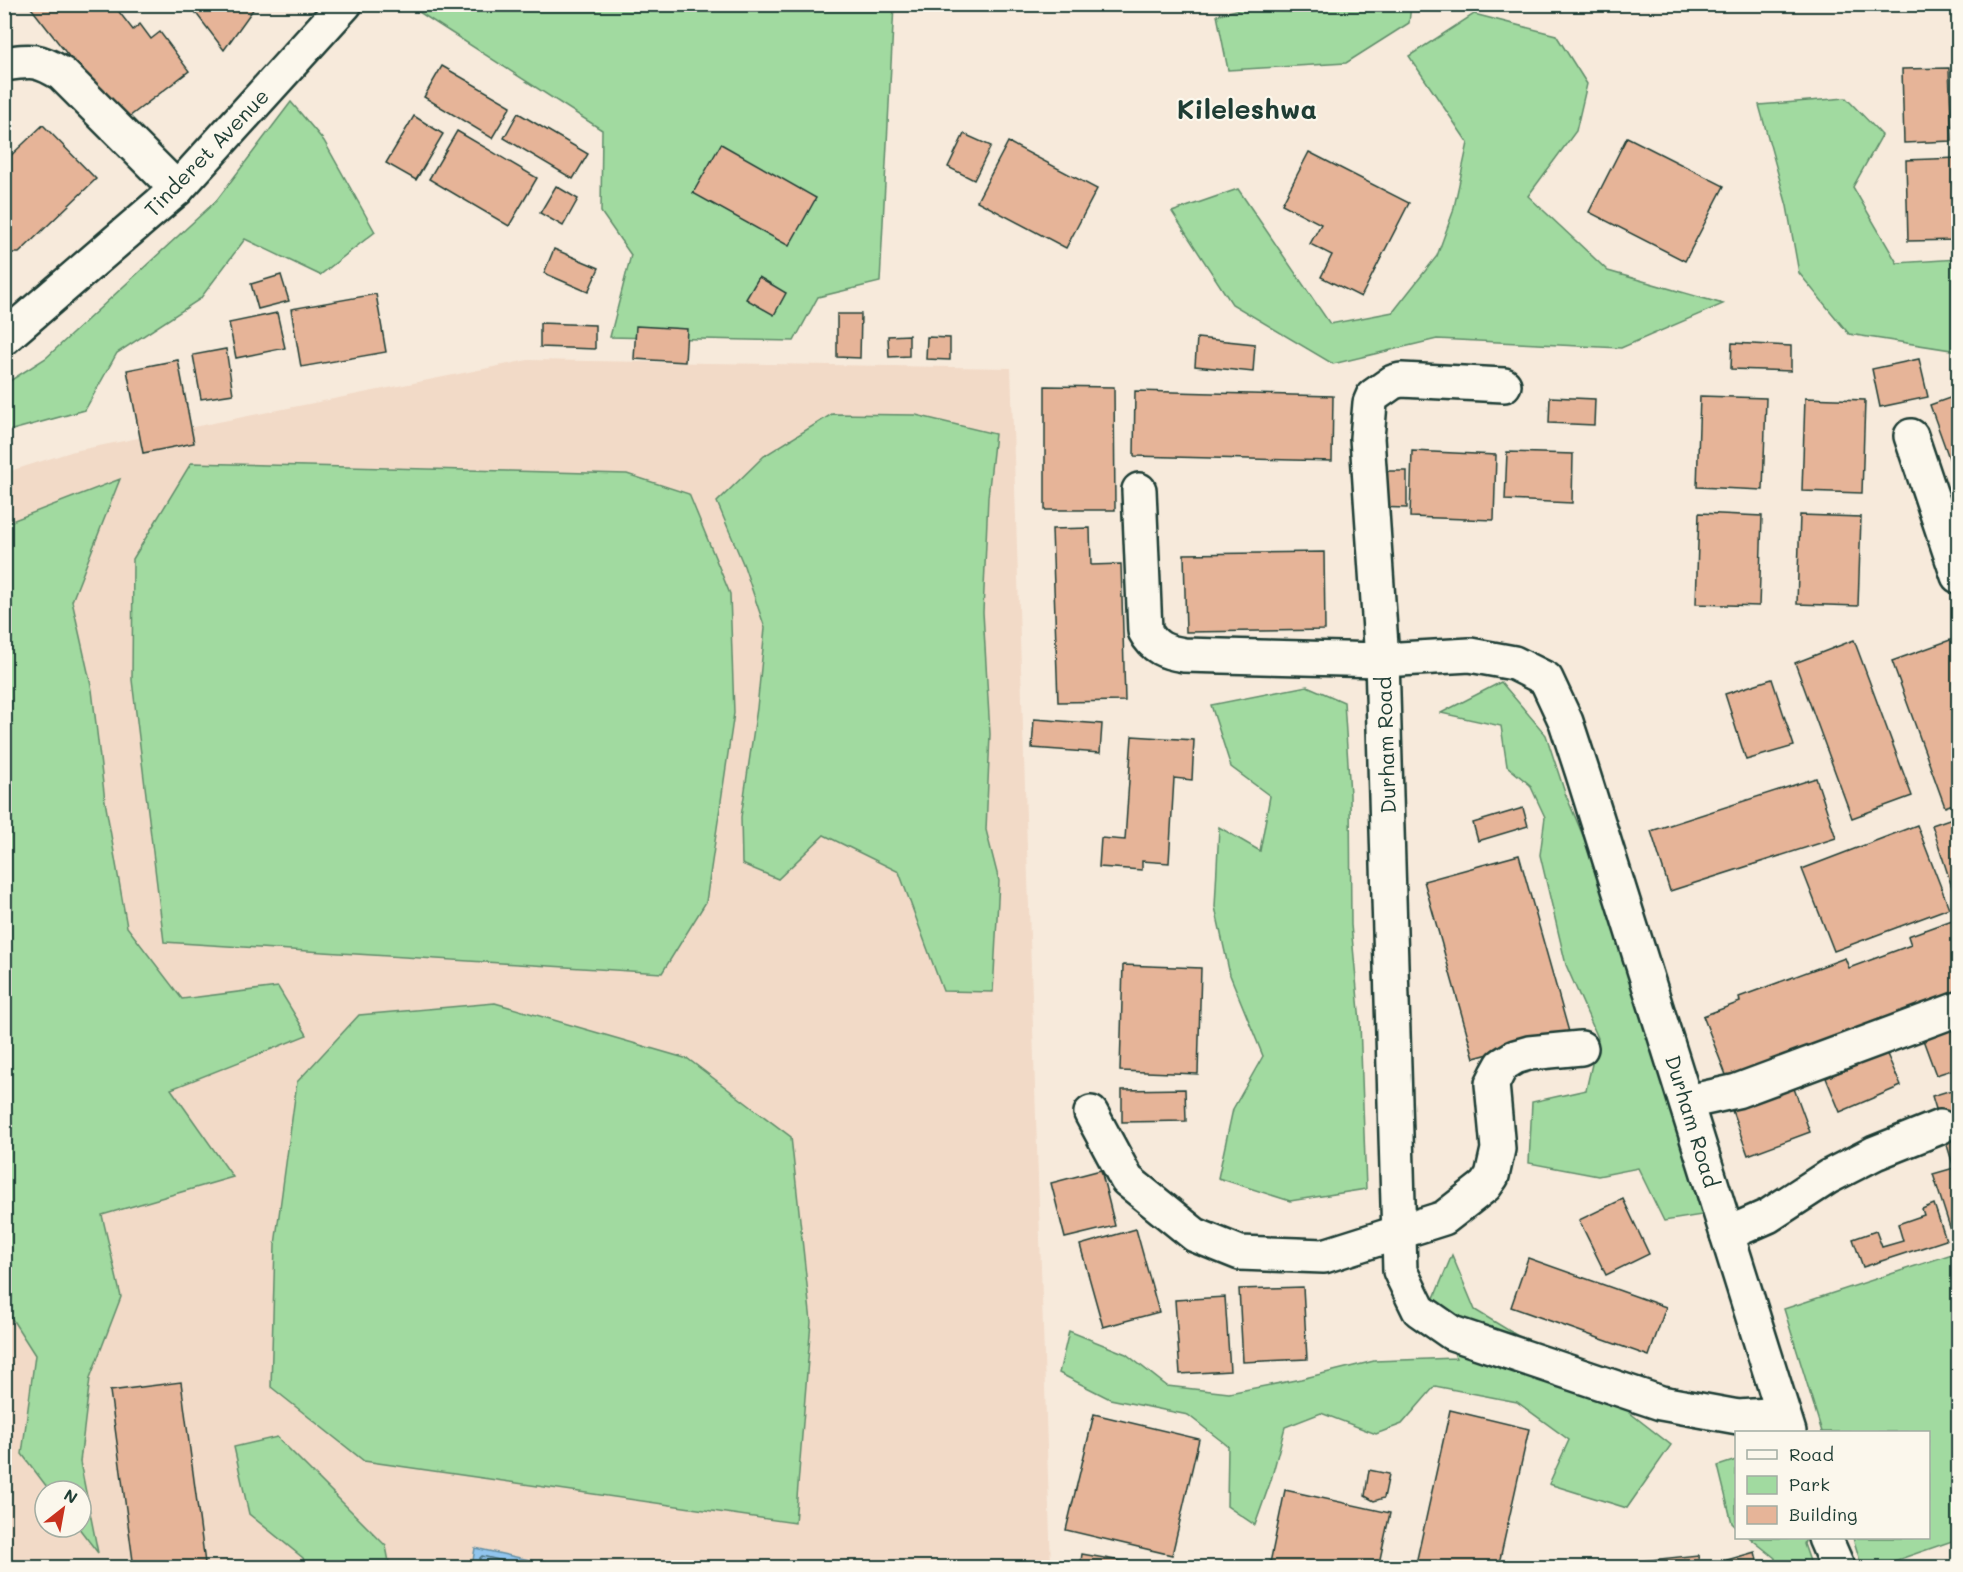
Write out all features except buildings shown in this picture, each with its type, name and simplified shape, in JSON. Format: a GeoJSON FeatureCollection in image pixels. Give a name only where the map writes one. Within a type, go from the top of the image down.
{"type":"FeatureCollection","features":[{"type":"Feature","properties":{"kind":"street","name":"Tinderet Avenue"},"geometry":{"type":"LineString","coordinates":[[4,338],[177,189],[345,4]]}},
{"type":"Feature","properties":{"kind":"street"},"geometry":{"type":"LineString","coordinates":[[4,64],[31,61],[45,64],[62,74],[177,189]]}},
{"type":"Feature","properties":{"kind":"street"},"geometry":{"type":"LineString","coordinates":[[1139,490],[1145,631],[1150,642],[1164,652],[1184,655],[1382,660],[1366,438],[1370,403],[1373,396],[1401,380],[1504,385]]}},
{"type":"Feature","properties":{"kind":"street"},"geometry":{"type":"LineString","coordinates":[[1911,436],[1959,576]]}},
{"type":"Feature","properties":{"kind":"street","name":"Durham Road"},"geometry":{"type":"LineString","coordinates":[[1470,655],[1514,663],[1546,679],[1569,732],[1687,1102],[1786,1423],[1660,1403],[1452,1333],[1419,1310],[1400,1271],[1382,660],[1470,655]]}},
{"type":"Feature","properties":{"kind":"street"},"geometry":{"type":"LineString","coordinates":[[1687,1102],[1737,1091],[1959,1009]]}},
{"type":"Feature","properties":{"kind":"street"},"geometry":{"type":"LineString","coordinates":[[1091,1113],[1127,1180],[1195,1235],[1240,1254],[1324,1256],[1444,1218],[1485,1186],[1497,1162],[1498,1149],[1492,1084],[1502,1065],[1515,1057],[1529,1053],[1581,1048]]}},
{"type":"Feature","properties":{"kind":"street"},"geometry":{"type":"LineString","coordinates":[[1727,1234],[1768,1216],[1847,1167],[1940,1127]]}},
{"type":"Feature","properties":{"kind":"street"},"geometry":{"type":"LineString","coordinates":[[1825,1539],[1838,1568]]}},
{"type":"Feature","properties":{"kind":"shaded area"},"geometry":{"type":"Polygon","coordinates":[[[528,360],[1011,368],[1051,1567],[5,1567],[4,473],[74,451],[528,360]]]}},
{"type":"Feature","properties":{"kind":"green space"},"geometry":{"type":"Polygon","coordinates":[[[422,4],[894,5],[880,282],[818,297],[794,341],[610,337],[631,255],[601,212],[602,130],[416,10],[422,4]]]}},
{"type":"Feature","properties":{"kind":"green space"},"geometry":{"type":"Polygon","coordinates":[[[1259,4],[1411,5],[1409,23],[1346,63],[1228,70],[1217,15],[1259,4]]]}},
{"type":"Feature","properties":{"kind":"green space"},"geometry":{"type":"Polygon","coordinates":[[[1474,14],[1556,35],[1587,84],[1576,131],[1528,196],[1608,271],[1723,304],[1621,348],[1437,339],[1333,364],[1232,304],[1172,212],[1238,189],[1330,324],[1393,312],[1437,256],[1453,212],[1468,143],[1409,56],[1474,14]]]}},
{"type":"Feature","properties":{"kind":"green space"},"geometry":{"type":"Polygon","coordinates":[[[1846,98],[1882,135],[1853,187],[1897,263],[1958,259],[1958,351],[1849,334],[1799,273],[1787,206],[1759,105],[1846,98]]]}},
{"type":"Feature","properties":{"kind":"green space"},"geometry":{"type":"Polygon","coordinates":[[[291,102],[324,141],[375,232],[320,275],[245,239],[200,299],[117,353],[85,410],[5,432],[5,384],[46,358],[216,201],[291,102]]]}},
{"type":"Feature","properties":{"kind":"green space"},"geometry":{"type":"Polygon","coordinates":[[[832,414],[916,415],[995,434],[988,497],[983,612],[990,734],[986,830],[999,881],[993,992],[943,991],[899,872],[824,835],[778,879],[742,864],[741,817],[757,708],[765,628],[744,566],[717,502],[764,456],[832,414]]]}},
{"type":"Feature","properties":{"kind":"green space"},"geometry":{"type":"Polygon","coordinates":[[[191,463],[627,474],[689,494],[730,594],[734,713],[706,902],[662,973],[164,942],[132,680],[133,559],[191,463]]]}},
{"type":"Feature","properties":{"kind":"green space"},"geometry":{"type":"Polygon","coordinates":[[[120,479],[72,601],[92,690],[105,801],[127,927],[182,999],[278,987],[307,1035],[171,1089],[233,1177],[102,1215],[121,1297],[90,1378],[80,1462],[83,1479],[41,1479],[22,1454],[35,1355],[5,1308],[4,524],[120,479]]]}},
{"type":"Feature","properties":{"kind":"green space"},"geometry":{"type":"Polygon","coordinates":[[[1501,682],[1546,735],[1565,793],[1608,895],[1643,1023],[1702,1215],[1664,1221],[1638,1168],[1598,1176],[1529,1163],[1532,1102],[1586,1090],[1598,1038],[1566,965],[1540,855],[1545,817],[1530,785],[1507,766],[1501,726],[1441,713],[1501,682]]]}},
{"type":"Feature","properties":{"kind":"green space"},"geometry":{"type":"Polygon","coordinates":[[[1307,686],[1344,702],[1350,794],[1351,925],[1360,1022],[1366,1189],[1290,1201],[1218,1178],[1233,1109],[1263,1056],[1230,975],[1215,907],[1219,827],[1260,851],[1270,796],[1231,767],[1211,705],[1307,686]]]}},
{"type":"Feature","properties":{"kind":"green space"},"geometry":{"type":"Polygon","coordinates":[[[495,1003],[688,1059],[791,1137],[811,1322],[795,1523],[364,1461],[271,1387],[275,1245],[297,1082],[359,1015],[495,1003]]]}},
{"type":"Feature","properties":{"kind":"green space"},"geometry":{"type":"Polygon","coordinates":[[[1958,1252],[1958,1539],[1877,1567],[1862,1567],[1853,1539],[1930,1539],[1930,1431],[1822,1431],[1784,1309],[1958,1252]]]}},
{"type":"Feature","properties":{"kind":"green space"},"geometry":{"type":"Polygon","coordinates":[[[1452,1255],[1475,1310],[1531,1344],[1597,1366],[1630,1413],[1671,1445],[1627,1508],[1549,1484],[1569,1440],[1517,1402],[1435,1386],[1402,1424],[1376,1434],[1321,1413],[1285,1427],[1271,1480],[1255,1525],[1227,1506],[1228,1446],[1188,1415],[1110,1399],[1059,1373],[1069,1331],[1126,1354],[1167,1386],[1229,1393],[1301,1379],[1374,1361],[1456,1358],[1434,1298],[1452,1255]]]}},
{"type":"Feature","properties":{"kind":"green space"},"geometry":{"type":"Polygon","coordinates":[[[277,1437],[386,1546],[390,1567],[306,1567],[303,1558],[249,1514],[234,1447],[277,1437]]]}},
{"type":"Feature","properties":{"kind":"green space"},"geometry":{"type":"Polygon","coordinates":[[[1735,1460],[1735,1526],[1732,1523],[1718,1466],[1735,1460]]]}},
{"type":"Feature","properties":{"kind":"green space"},"geometry":{"type":"Polygon","coordinates":[[[93,1528],[98,1553],[87,1539],[93,1539],[93,1528]]]}},
{"type":"Feature","properties":{"kind":"green space"},"geometry":{"type":"Polygon","coordinates":[[[1751,1539],[1806,1539],[1804,1544],[1812,1567],[1775,1567],[1775,1558],[1751,1539]]]}},
{"type":"Feature","properties":{"kind":"water"},"geometry":{"type":"Polygon","coordinates":[[[475,1548],[561,1567],[472,1567],[475,1548]]]}},
{"type":"Feature","properties":{"kind":"district","name":"Kileleshwa"},"geometry":{"type":"Point","coordinates":[1247,108]}}]}
